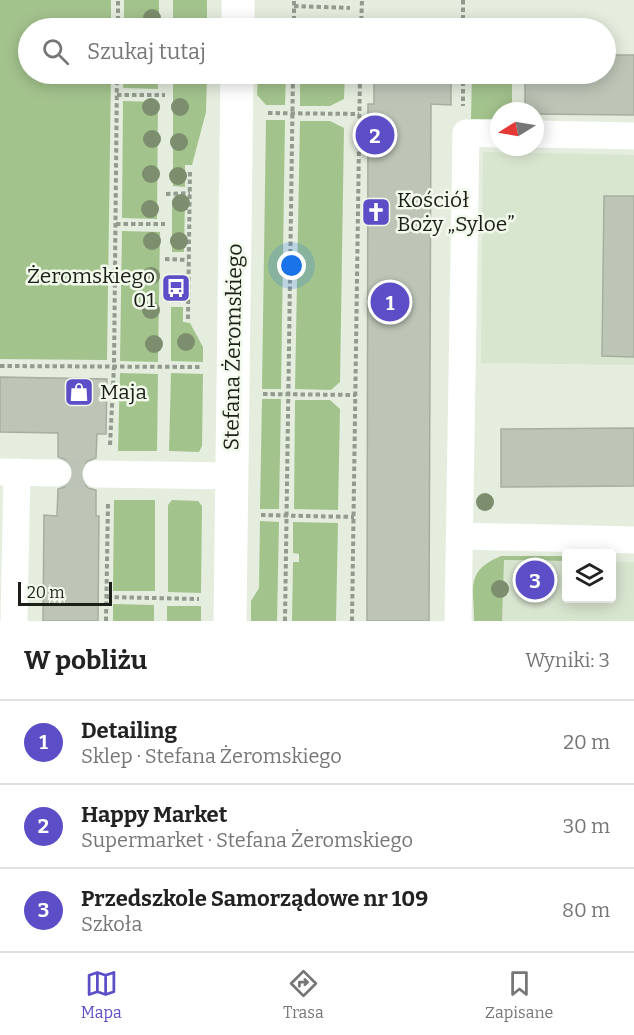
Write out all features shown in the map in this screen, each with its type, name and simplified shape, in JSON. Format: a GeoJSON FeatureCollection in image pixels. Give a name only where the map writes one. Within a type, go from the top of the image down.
{"type":"FeatureCollection","features":[{"type":"Feature","properties":{"kind":"street"},"geometry":{"type":"LineString","coordinates":[[237,18],[238,0]]}},
{"type":"Feature","properties":{"kind":"street","name":"Stefana Żeromskiego"},"geometry":{"type":"LineString","coordinates":[[230,621],[237,84]]}},
{"type":"Feature","properties":{"kind":"street"},"geometry":{"type":"LineString","coordinates":[[458,621],[466,133],[490,134]]}},
{"type":"Feature","properties":{"kind":"street"},"geometry":{"type":"LineString","coordinates":[[544,134],[634,135]]}},
{"type":"Feature","properties":{"kind":"street"},"geometry":{"type":"LineString","coordinates":[[14,621],[9,472],[58,473]]}},
{"type":"Feature","properties":{"kind":"street"},"geometry":{"type":"LineString","coordinates":[[96,474],[232,476]]}},
{"type":"Feature","properties":{"kind":"street"},"geometry":{"type":"LineString","coordinates":[[460,536],[634,540]]}},
{"type":"Feature","properties":{"kind":"path"},"geometry":{"type":"LineString","coordinates":[[118,0],[118,18]]}},
{"type":"Feature","properties":{"kind":"path"},"geometry":{"type":"LineString","coordinates":[[294,0],[294,18]]}},
{"type":"Feature","properties":{"kind":"path"},"geometry":{"type":"LineString","coordinates":[[361,18],[362,0]]}},
{"type":"Feature","properties":{"kind":"path"},"geometry":{"type":"LineString","coordinates":[[463,0],[463,18]]}},
{"type":"Feature","properties":{"kind":"path"},"geometry":{"type":"LineString","coordinates":[[294,6],[350,8]]}},
{"type":"Feature","properties":{"kind":"path"},"geometry":{"type":"LineString","coordinates":[[110,450],[114,367],[117,84]]}},
{"type":"Feature","properties":{"kind":"path"},"geometry":{"type":"LineString","coordinates":[[285,621],[293,84]]}},
{"type":"Feature","properties":{"kind":"path"},"geometry":{"type":"LineString","coordinates":[[352,621],[360,84]]}},
{"type":"Feature","properties":{"kind":"path"},"geometry":{"type":"LineString","coordinates":[[463,84],[463,109]]}},
{"type":"Feature","properties":{"kind":"path"},"geometry":{"type":"LineString","coordinates":[[117,95],[165,95]]}},
{"type":"Feature","properties":{"kind":"path"},"geometry":{"type":"LineString","coordinates":[[267,112],[360,114]]}},
{"type":"Feature","properties":{"kind":"path"},"geometry":{"type":"LineString","coordinates":[[188,319],[190,170]]}},
{"type":"Feature","properties":{"kind":"path"},"geometry":{"type":"LineString","coordinates":[[166,194],[190,194]]}},
{"type":"Feature","properties":{"kind":"path"},"geometry":{"type":"LineString","coordinates":[[116,224],[165,224]]}},
{"type":"Feature","properties":{"kind":"path"},"geometry":{"type":"LineString","coordinates":[[165,259],[189,260]]}},
{"type":"Feature","properties":{"kind":"path"},"geometry":{"type":"LineString","coordinates":[[0,366],[203,368]]}},
{"type":"Feature","properties":{"kind":"path"},"geometry":{"type":"LineString","coordinates":[[263,394],[356,395]]}},
{"type":"Feature","properties":{"kind":"path"},"geometry":{"type":"LineString","coordinates":[[106,621],[108,502]]}},
{"type":"Feature","properties":{"kind":"path"},"geometry":{"type":"LineString","coordinates":[[261,515],[354,517]]}},
{"type":"Feature","properties":{"kind":"path"},"geometry":{"type":"LineString","coordinates":[[107,597],[202,599]]}},
{"type":"Feature","properties":{"kind":"shaded area"},"geometry":{"type":"Polygon","coordinates":[[[483,152],[490,152],[490,156],[544,156],[544,153],[634,155],[634,365],[481,363],[483,152]]]}},
{"type":"Feature","properties":{"kind":"shaded area"},"geometry":{"type":"Polygon","coordinates":[[[503,560],[562,561],[562,603],[616,603],[616,562],[634,562],[634,621],[502,621],[503,560]]]}},
{"type":"Feature","properties":{"kind":"green space"},"geometry":{"type":"Polygon","coordinates":[[[0,0],[111,0],[111,18],[18,18],[18,84],[111,84],[107,360],[0,359],[0,0]]]}},
{"type":"Feature","properties":{"kind":"green space"},"geometry":{"type":"Polygon","coordinates":[[[124,0],[159,0],[159,18],[124,18],[124,0]]]}},
{"type":"Feature","properties":{"kind":"green space"},"geometry":{"type":"Polygon","coordinates":[[[173,0],[207,0],[207,18],[173,18],[173,0]]]}},
{"type":"Feature","properties":{"kind":"green space"},"geometry":{"type":"Polygon","coordinates":[[[123,84],[158,84],[158,89],[123,88],[123,84]]]}},
{"type":"Feature","properties":{"kind":"green space"},"geometry":{"type":"Polygon","coordinates":[[[173,84],[207,84],[206,112],[192,165],[185,165],[185,187],[173,186],[173,84]]]}},
{"type":"Feature","properties":{"kind":"green space"},"geometry":{"type":"Polygon","coordinates":[[[258,84],[286,84],[285,105],[266,105],[257,95],[258,84]]]}},
{"type":"Feature","properties":{"kind":"green space"},"geometry":{"type":"Polygon","coordinates":[[[300,84],[345,84],[344,99],[330,106],[300,106],[300,84]]]}},
{"type":"Feature","properties":{"kind":"green space"},"geometry":{"type":"Polygon","coordinates":[[[472,84],[512,84],[512,102],[490,102],[490,119],[471,119],[472,84]]]}},
{"type":"Feature","properties":{"kind":"green space"},"geometry":{"type":"Polygon","coordinates":[[[123,101],[158,102],[157,219],[122,218],[123,101]]]}},
{"type":"Feature","properties":{"kind":"green space"},"geometry":{"type":"Polygon","coordinates":[[[266,120],[285,120],[281,389],[262,389],[266,120]]]}},
{"type":"Feature","properties":{"kind":"green space"},"geometry":{"type":"Polygon","coordinates":[[[300,121],[330,121],[344,128],[340,382],[331,390],[295,389],[300,121]]]}},
{"type":"Feature","properties":{"kind":"green space"},"geometry":{"type":"Polygon","coordinates":[[[172,200],[185,200],[184,252],[172,252],[172,200]]]}},
{"type":"Feature","properties":{"kind":"green space"},"geometry":{"type":"Polygon","coordinates":[[[122,231],[160,232],[158,362],[120,361],[122,231]]]}},
{"type":"Feature","properties":{"kind":"green space"},"geometry":{"type":"Polygon","coordinates":[[[171,307],[183,307],[183,322],[190,323],[203,347],[203,362],[171,361],[171,307]]]}},
{"type":"Feature","properties":{"kind":"green space"},"geometry":{"type":"Polygon","coordinates":[[[120,373],[158,374],[157,451],[118,451],[120,373]]]}},
{"type":"Feature","properties":{"kind":"green space"},"geometry":{"type":"Polygon","coordinates":[[[171,373],[203,374],[202,446],[199,452],[169,451],[171,373]]]}},
{"type":"Feature","properties":{"kind":"green space"},"geometry":{"type":"Polygon","coordinates":[[[262,399],[281,399],[279,509],[260,509],[262,399]]]}},
{"type":"Feature","properties":{"kind":"green space"},"geometry":{"type":"Polygon","coordinates":[[[295,400],[330,400],[340,409],[338,510],[294,509],[295,400]]]}},
{"type":"Feature","properties":{"kind":"green space"},"geometry":{"type":"Polygon","coordinates":[[[114,500],[155,500],[155,591],[113,591],[114,500]]]}},
{"type":"Feature","properties":{"kind":"green space"},"geometry":{"type":"Polygon","coordinates":[[[172,500],[198,501],[202,506],[201,593],[168,592],[168,505],[172,500]]]}},
{"type":"Feature","properties":{"kind":"green space"},"geometry":{"type":"Polygon","coordinates":[[[260,521],[279,522],[277,621],[251,621],[251,601],[259,588],[260,521]]]}},
{"type":"Feature","properties":{"kind":"green space"},"geometry":{"type":"Polygon","coordinates":[[[293,522],[338,523],[336,621],[292,621],[293,562],[299,562],[299,554],[293,553],[293,522]]]}},
{"type":"Feature","properties":{"kind":"green space"},"geometry":{"type":"Polygon","coordinates":[[[501,556],[562,556],[562,561],[504,560],[502,621],[474,621],[474,581],[482,568],[501,556]]]}},
{"type":"Feature","properties":{"kind":"green space"},"geometry":{"type":"Polygon","coordinates":[[[113,604],[154,605],[154,621],[113,621],[113,604]]]}},
{"type":"Feature","properties":{"kind":"green space"},"geometry":{"type":"Polygon","coordinates":[[[167,606],[201,606],[201,621],[167,621],[167,606]]]}},
{"type":"Feature","properties":{"kind":"building"},"geometry":{"type":"Polygon","coordinates":[[[616,55],[634,55],[634,115],[544,114],[544,102],[525,102],[525,84],[616,84],[616,55]]]}},
{"type":"Feature","properties":{"kind":"building"},"geometry":{"type":"Polygon","coordinates":[[[374,84],[451,84],[451,105],[431,104],[429,621],[367,621],[368,104],[374,104],[374,84]]]}},
{"type":"Feature","properties":{"kind":"building"},"geometry":{"type":"Polygon","coordinates":[[[604,196],[634,196],[634,357],[602,356],[604,196]]]}},
{"type":"Feature","properties":{"kind":"building"},"geometry":{"type":"Polygon","coordinates":[[[0,377],[107,379],[106,434],[97,434],[96,458],[82,466],[80,473],[88,488],[96,490],[96,516],[99,516],[98,621],[43,621],[44,515],[57,516],[58,489],[71,482],[74,473],[67,460],[58,457],[58,433],[0,432],[0,377]]]}},
{"type":"Feature","properties":{"kind":"building"},"geometry":{"type":"Polygon","coordinates":[[[634,428],[634,486],[501,487],[501,429],[634,428]]]}},
{"type":"Feature","properties":{"kind":"tunnel"},"geometry":{"type":"LineString","coordinates":[[58,473],[96,474]]}},
{"type":"Feature","properties":{"kind":"place","name":"Happy Market"},"geometry":{"type":"Point","coordinates":[375,135]}},
{"type":"Feature","properties":{"kind":"place","name":"Kościół Boży „Syloe”"},"geometry":{"type":"Point","coordinates":[376,212]}},
{"type":"Feature","properties":{"kind":"place","name":"Żeromskiego 01"},"geometry":{"type":"Point","coordinates":[176,288]}},
{"type":"Feature","properties":{"kind":"place","name":"Detailing"},"geometry":{"type":"Point","coordinates":[390,302]}},
{"type":"Feature","properties":{"kind":"place","name":"Maja"},"geometry":{"type":"Point","coordinates":[79,392]}},
{"type":"Feature","properties":{"kind":"place","name":"Przedszkole Samorządowe nr 109"},"geometry":{"type":"Point","coordinates":[535,580]}}]}
